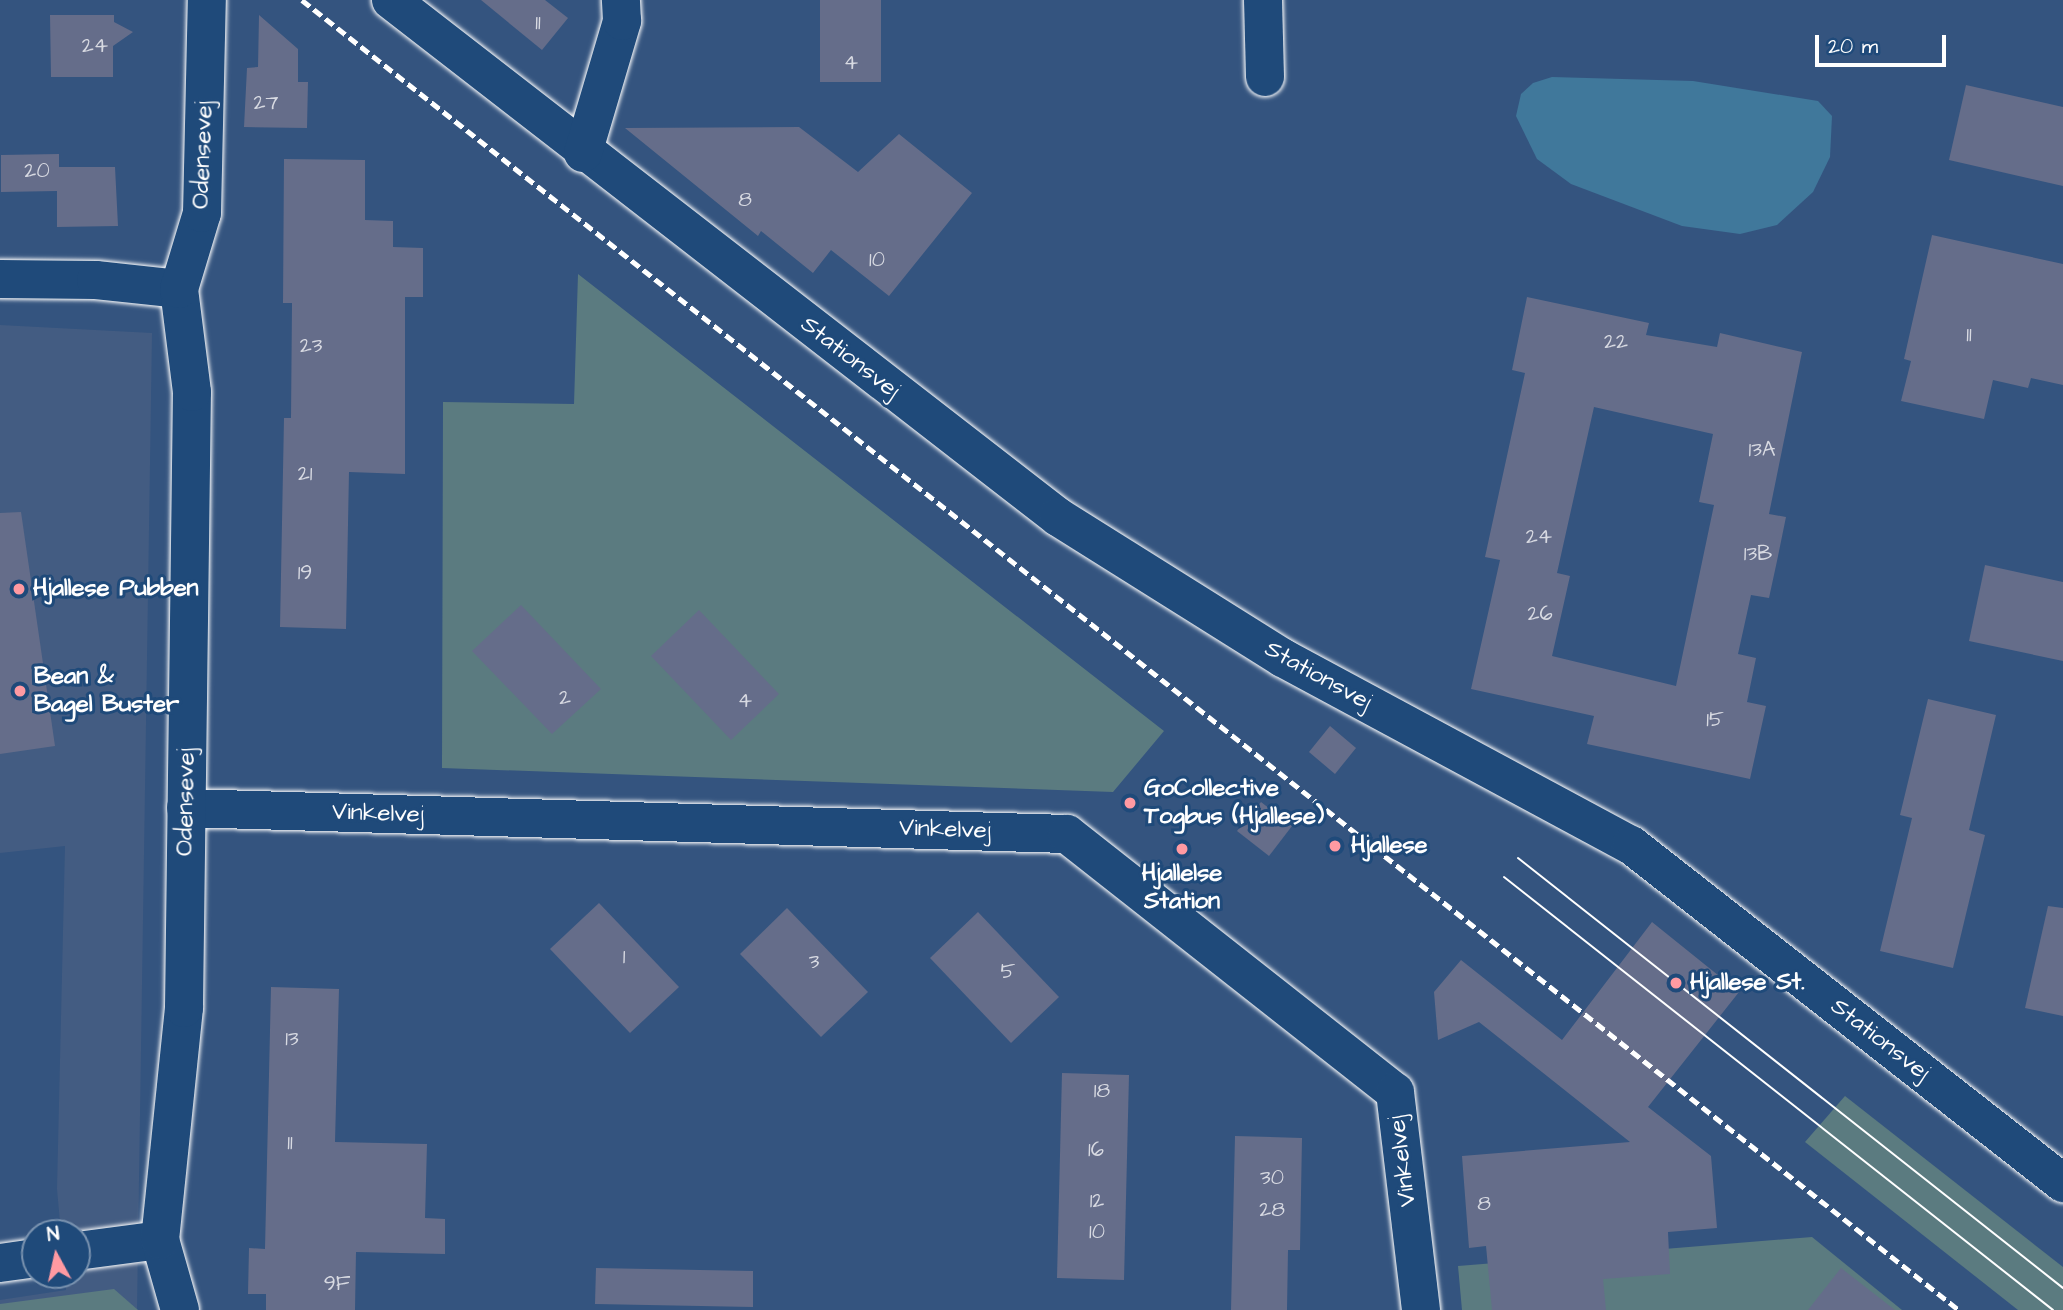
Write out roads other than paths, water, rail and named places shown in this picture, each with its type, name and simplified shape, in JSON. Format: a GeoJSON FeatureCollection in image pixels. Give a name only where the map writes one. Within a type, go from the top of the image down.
{"type":"FeatureCollection","features":[{"type":"Feature","properties":{"kind":"street","name":"Odensevej"},"geometry":{"type":"LineString","coordinates":[[180,1310],[160,1240],[184,1008],[192,392],[179,289],[202,213],[207,0]]}},
{"type":"Feature","properties":{"kind":"street","name":"Stationsvej"},"geometry":{"type":"LineString","coordinates":[[391,0],[583,153],[1058,517],[1283,657],[1631,845],[2063,1182]]}},
{"type":"Feature","properties":{"kind":"street"},"geometry":{"type":"LineString","coordinates":[[583,153],[622,21],[621,0]]}},
{"type":"Feature","properties":{"kind":"street"},"geometry":{"type":"LineString","coordinates":[[1263,0],[1265,77]]}},
{"type":"Feature","properties":{"kind":"street"},"geometry":{"type":"LineString","coordinates":[[0,279],[96,280],[179,289]]}},
{"type":"Feature","properties":{"kind":"street","name":"Vinkelvej"},"geometry":{"type":"LineString","coordinates":[[186,808],[1067,834],[1395,1093],[1421,1310]]}},
{"type":"Feature","properties":{"kind":"street"},"geometry":{"type":"LineString","coordinates":[[91,1249],[160,1240]]}},
{"type":"Feature","properties":{"kind":"street"},"geometry":{"type":"LineString","coordinates":[[0,1263],[21,1260]]}},
{"type":"Feature","properties":{"kind":"tram line"},"geometry":{"type":"LineString","coordinates":[[1518,858],[2063,1288]]}},
{"type":"Feature","properties":{"kind":"tram line"},"geometry":{"type":"LineString","coordinates":[[1504,877],[2053,1310]]}},
{"type":"Feature","properties":{"kind":"railway"},"geometry":{"type":"LineString","coordinates":[[302,0],[1959,1310]]}},
{"type":"Feature","properties":{"kind":"place","name":"Hjallese Pubben"},"geometry":{"type":"Point","coordinates":[19,589]}},
{"type":"Feature","properties":{"kind":"place","name":"Bean & Bagel Buster"},"geometry":{"type":"Point","coordinates":[20,691]}},
{"type":"Feature","properties":{"kind":"place","name":"GoCollective Togbus (Hjallese)"},"geometry":{"type":"Point","coordinates":[1130,803]}},
{"type":"Feature","properties":{"kind":"place","name":"Hjallese"},"geometry":{"type":"Point","coordinates":[1335,846]}},
{"type":"Feature","properties":{"kind":"place","name":"Hjallelse Station"},"geometry":{"type":"Point","coordinates":[1182,849]}},
{"type":"Feature","properties":{"kind":"place","name":"Hjallese St."},"geometry":{"type":"Point","coordinates":[1676,983]}}]}
